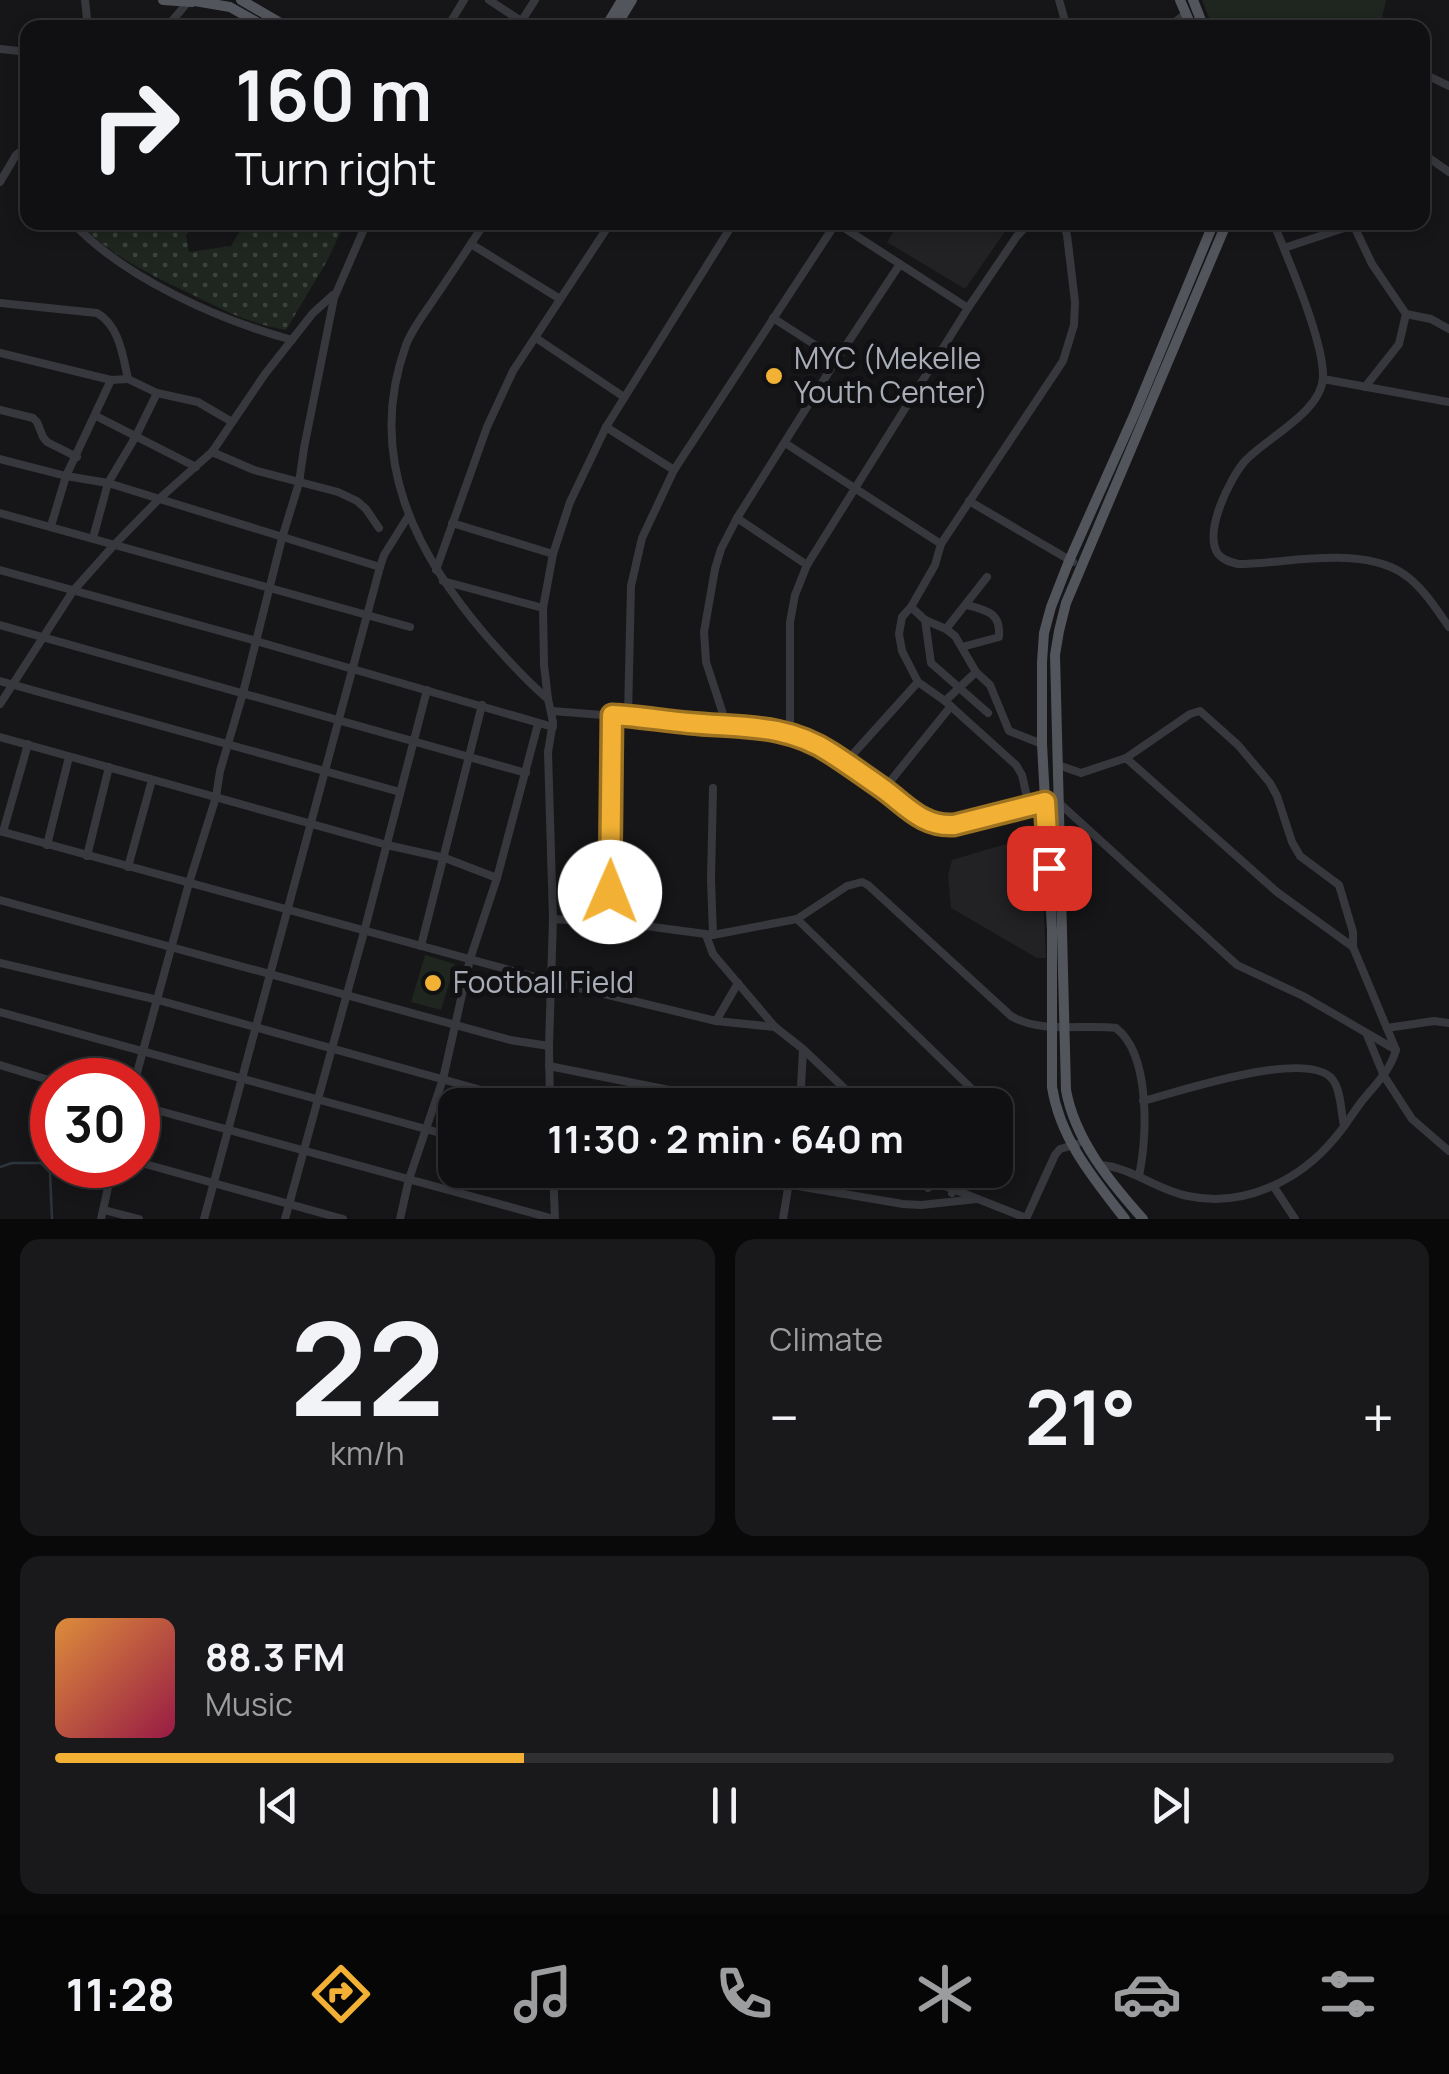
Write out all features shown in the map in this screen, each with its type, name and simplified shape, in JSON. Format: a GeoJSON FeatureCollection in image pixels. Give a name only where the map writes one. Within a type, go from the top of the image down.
{"type":"FeatureCollection","features":[{"type":"Feature","properties":{"kind":"main road"},"geometry":{"type":"LineString","coordinates":[[163,0],[230,7],[254,20]]}},
{"type":"Feature","properties":{"kind":"main road"},"geometry":{"type":"LineString","coordinates":[[241,0],[276,20]]}},
{"type":"Feature","properties":{"kind":"main road"},"geometry":{"type":"LineString","coordinates":[[1180,0],[1189,20]]}},
{"type":"Feature","properties":{"kind":"main road"},"geometry":{"type":"LineString","coordinates":[[1057,900],[1042,744],[1042,648],[1051,607],[1211,230]]}},
{"type":"Feature","properties":{"kind":"main road"},"geometry":{"type":"LineString","coordinates":[[1124,1219],[1071,1145],[1054,1098],[1057,642],[1066,603],[1224,230]]}},
{"type":"Feature","properties":{"kind":"main road"},"geometry":{"type":"LineString","coordinates":[[1057,1026],[1076,1128],[1143,1219]]}},
{"type":"Feature","properties":{"kind":"street"},"geometry":{"type":"LineString","coordinates":[[490,0],[514,20]]}},
{"type":"Feature","properties":{"kind":"street"},"geometry":{"type":"LineString","coordinates":[[173,20],[190,1]]}},
{"type":"Feature","properties":{"kind":"street"},"geometry":{"type":"LineString","coordinates":[[1178,20],[1186,13]]}},
{"type":"Feature","properties":{"kind":"street"},"geometry":{"type":"LineString","coordinates":[[0,182],[20,152]]}},
{"type":"Feature","properties":{"kind":"street"},"geometry":{"type":"LineString","coordinates":[[80,230],[102,251],[156,284],[242,324],[292,340]]}},
{"type":"Feature","properties":{"kind":"street"},"geometry":{"type":"LineString","coordinates":[[142,1058],[299,483],[336,292],[363,230]]}},
{"type":"Feature","properties":{"kind":"street"},"geometry":{"type":"LineString","coordinates":[[480,230],[407,342],[393,391],[391,438],[409,515],[436,570],[472,619],[548,700]]}},
{"type":"Feature","properties":{"kind":"street"},"geometry":{"type":"LineString","coordinates":[[436,570],[486,426],[513,372],[606,230]]}},
{"type":"Feature","properties":{"kind":"street"},"geometry":{"type":"LineString","coordinates":[[549,1088],[553,920],[548,752],[553,727],[542,608],[570,502],[606,427],[729,230]]}},
{"type":"Feature","properties":{"kind":"street"},"geometry":{"type":"LineString","coordinates":[[628,716],[631,586],[642,538],[674,470],[831,230]]}},
{"type":"Feature","properties":{"kind":"street"},"geometry":{"type":"LineString","coordinates":[[847,230],[968,308]]}},
{"type":"Feature","properties":{"kind":"street"},"geometry":{"type":"LineString","coordinates":[[790,734],[790,622],[807,565],[968,308],[1023,230]]}},
{"type":"Feature","properties":{"kind":"street"},"geometry":{"type":"LineString","coordinates":[[1029,806],[1016,764],[948,703],[918,682],[902,650],[900,626],[935,565],[941,544],[1066,356],[1075,302],[1065,230]]}},
{"type":"Feature","properties":{"kind":"street"},"geometry":{"type":"LineString","coordinates":[[1277,230],[1313,328],[1323,378],[1307,408],[1250,456],[1235,474],[1214,528],[1217,553],[1238,564],[1332,557],[1394,568],[1410,578],[1449,627]]}},
{"type":"Feature","properties":{"kind":"street"},"geometry":{"type":"LineString","coordinates":[[1284,248],[1336,230]]}},
{"type":"Feature","properties":{"kind":"street"},"geometry":{"type":"LineString","coordinates":[[1356,230],[1372,264],[1406,314],[1432,319],[1449,328]]}},
{"type":"Feature","properties":{"kind":"street"},"geometry":{"type":"LineString","coordinates":[[471,244],[560,299]]}},
{"type":"Feature","properties":{"kind":"street"},"geometry":{"type":"LineString","coordinates":[[727,726],[706,662],[704,632],[721,549],[784,443],[900,264]]}},
{"type":"Feature","properties":{"kind":"street"},"geometry":{"type":"LineString","coordinates":[[0,704],[74,591],[160,498],[212,452],[292,340],[336,292]]}},
{"type":"Feature","properties":{"kind":"street"},"geometry":{"type":"LineString","coordinates":[[0,303],[98,313],[109,320],[121,346],[128,378]]}},
{"type":"Feature","properties":{"kind":"street"},"geometry":{"type":"LineString","coordinates":[[1365,387],[1398,344],[1406,314]]}},
{"type":"Feature","properties":{"kind":"street"},"geometry":{"type":"LineString","coordinates":[[773,318],[838,359]]}},
{"type":"Feature","properties":{"kind":"street"},"geometry":{"type":"LineString","coordinates":[[536,338],[624,397]]}},
{"type":"Feature","properties":{"kind":"street"},"geometry":{"type":"LineString","coordinates":[[0,353],[112,380],[128,378],[157,393],[198,402],[232,422]]}},
{"type":"Feature","properties":{"kind":"street"},"geometry":{"type":"LineString","coordinates":[[1323,378],[1449,402]]}},
{"type":"Feature","properties":{"kind":"street"},"geometry":{"type":"LineString","coordinates":[[50,526],[66,476],[112,380]]}},
{"type":"Feature","properties":{"kind":"street"},"geometry":{"type":"LineString","coordinates":[[92,538],[108,483],[157,393]]}},
{"type":"Feature","properties":{"kind":"street"},"geometry":{"type":"LineString","coordinates":[[0,410],[33,418],[47,442],[77,458]]}},
{"type":"Feature","properties":{"kind":"street"},"geometry":{"type":"LineString","coordinates":[[96,416],[196,467]]}},
{"type":"Feature","properties":{"kind":"street"},"geometry":{"type":"LineString","coordinates":[[606,427],[674,470]]}},
{"type":"Feature","properties":{"kind":"street"},"geometry":{"type":"LineString","coordinates":[[784,443],[941,544]]}},
{"type":"Feature","properties":{"kind":"street"},"geometry":{"type":"LineString","coordinates":[[212,452],[254,470],[338,492],[357,501],[380,528]]}},
{"type":"Feature","properties":{"kind":"street"},"geometry":{"type":"LineString","coordinates":[[0,459],[108,483],[380,566]]}},
{"type":"Feature","properties":{"kind":"street"},"geometry":{"type":"LineString","coordinates":[[970,501],[1082,566]]}},
{"type":"Feature","properties":{"kind":"street"},"geometry":{"type":"LineString","coordinates":[[0,513],[410,627]]}},
{"type":"Feature","properties":{"kind":"street"},"geometry":{"type":"LineString","coordinates":[[204,1219],[380,566],[409,515]]}},
{"type":"Feature","properties":{"kind":"street"},"geometry":{"type":"LineString","coordinates":[[737,518],[807,565]]}},
{"type":"Feature","properties":{"kind":"street"},"geometry":{"type":"LineString","coordinates":[[452,523],[554,554]]}},
{"type":"Feature","properties":{"kind":"street"},"geometry":{"type":"LineString","coordinates":[[0,570],[553,727]]}},
{"type":"Feature","properties":{"kind":"street"},"geometry":{"type":"LineString","coordinates":[[946,629],[987,578]]}},
{"type":"Feature","properties":{"kind":"street"},"geometry":{"type":"LineString","coordinates":[[443,580],[542,608]]}},
{"type":"Feature","properties":{"kind":"street"},"geometry":{"type":"LineString","coordinates":[[962,647],[999,637],[1000,632],[998,620],[990,611],[968,604]]}},
{"type":"Feature","properties":{"kind":"street"},"geometry":{"type":"LineString","coordinates":[[911,607],[925,620],[955,636],[976,672],[990,685],[1009,730],[1042,744]]}},
{"type":"Feature","properties":{"kind":"street"},"geometry":{"type":"LineString","coordinates":[[925,620],[929,658],[935,668],[988,713]]}},
{"type":"Feature","properties":{"kind":"street"},"geometry":{"type":"LineString","coordinates":[[0,625],[526,773]]}},
{"type":"Feature","properties":{"kind":"street"},"geometry":{"type":"LineString","coordinates":[[906,659],[929,658]]}},
{"type":"Feature","properties":{"kind":"street"},"geometry":{"type":"LineString","coordinates":[[884,789],[976,672]]}},
{"type":"Feature","properties":{"kind":"street"},"geometry":{"type":"LineString","coordinates":[[0,681],[400,792]]}},
{"type":"Feature","properties":{"kind":"street"},"geometry":{"type":"LineString","coordinates":[[845,763],[918,682]]}},
{"type":"Feature","properties":{"kind":"street"},"geometry":{"type":"LineString","coordinates":[[285,1219],[426,690]]}},
{"type":"Feature","properties":{"kind":"street"},"geometry":{"type":"LineString","coordinates":[[971,725],[998,703]]}},
{"type":"Feature","properties":{"kind":"street"},"geometry":{"type":"LineString","coordinates":[[421,946],[482,706]]}},
{"type":"Feature","properties":{"kind":"street"},"geometry":{"type":"LineString","coordinates":[[552,711],[766,728],[790,734],[812,742],[884,789],[906,809],[941,826],[1045,802]]}},
{"type":"Feature","properties":{"kind":"street"},"geometry":{"type":"LineString","coordinates":[[1058,765],[1081,774],[1126,758],[1190,714],[1200,712],[1238,745],[1270,783],[1300,856],[1339,884],[1354,932],[1353,946],[1396,1050],[1384,1076],[1333,1142],[1274,1187],[1206,1198],[1172,1191],[1124,1169],[1100,1165]]}},
{"type":"Feature","properties":{"kind":"street"},"geometry":{"type":"LineString","coordinates":[[612,715],[612,924]]}},
{"type":"Feature","properties":{"kind":"street"},"geometry":{"type":"LineString","coordinates":[[400,1219],[442,1080],[470,959],[497,878],[538,724]]}},
{"type":"Feature","properties":{"kind":"street"},"geometry":{"type":"LineString","coordinates":[[993,745],[1009,730]]}},
{"type":"Feature","properties":{"kind":"street"},"geometry":{"type":"LineString","coordinates":[[0,737],[386,846],[445,858],[497,878]]}},
{"type":"Feature","properties":{"kind":"street"},"geometry":{"type":"LineString","coordinates":[[28,744],[1,832],[550,982],[716,1020],[776,1027]]}},
{"type":"Feature","properties":{"kind":"street"},"geometry":{"type":"LineString","coordinates":[[47,845],[69,757]]}},
{"type":"Feature","properties":{"kind":"street"},"geometry":{"type":"LineString","coordinates":[[1126,758],[1277,892],[1353,946]]}},
{"type":"Feature","properties":{"kind":"street"},"geometry":{"type":"LineString","coordinates":[[87,856],[110,767]]}},
{"type":"Feature","properties":{"kind":"street"},"geometry":{"type":"LineString","coordinates":[[128,867],[152,780]]}},
{"type":"Feature","properties":{"kind":"street"},"geometry":{"type":"LineString","coordinates":[[714,788],[709,935],[713,954],[776,1027],[844,1088]]}},
{"type":"Feature","properties":{"kind":"street"},"geometry":{"type":"LineString","coordinates":[[1058,802],[1237,965],[1302,996],[1396,1050]]}},
{"type":"Feature","properties":{"kind":"street"},"geometry":{"type":"LineString","coordinates":[[553,920],[709,935],[797,919],[847,886],[862,882],[1021,1022],[1116,1028],[1124,1034],[1137,1060],[1145,1113],[1139,1176]]}},
{"type":"Feature","properties":{"kind":"street"},"geometry":{"type":"LineString","coordinates":[[0,900],[510,1040],[548,1046]]}},
{"type":"Feature","properties":{"kind":"street"},"geometry":{"type":"LineString","coordinates":[[797,919],[971,1088]]}},
{"type":"Feature","properties":{"kind":"street"},"geometry":{"type":"LineString","coordinates":[[0,963],[158,1000],[472,1088]]}},
{"type":"Feature","properties":{"kind":"street"},"geometry":{"type":"LineString","coordinates":[[716,1020],[738,982]]}},
{"type":"Feature","properties":{"kind":"street"},"geometry":{"type":"LineString","coordinates":[[0,1012],[438,1132]]}},
{"type":"Feature","properties":{"kind":"street"},"geometry":{"type":"LineString","coordinates":[[1387,1028],[1434,1020],[1449,1023]]}},
{"type":"Feature","properties":{"kind":"street"},"geometry":{"type":"LineString","coordinates":[[1367,1035],[1384,1076],[1412,1119],[1449,1150]]}},
{"type":"Feature","properties":{"kind":"street"},"geometry":{"type":"LineString","coordinates":[[801,1088],[803,1049]]}},
{"type":"Feature","properties":{"kind":"street"},"geometry":{"type":"LineString","coordinates":[[0,1066],[30,1074]]}},
{"type":"Feature","properties":{"kind":"street"},"geometry":{"type":"LineString","coordinates":[[548,1066],[659,1088]]}},
{"type":"Feature","properties":{"kind":"street"},"geometry":{"type":"LineString","coordinates":[[1143,1101],[1298,1066],[1331,1076],[1344,1126]]}},
{"type":"Feature","properties":{"kind":"street"},"geometry":{"type":"LineString","coordinates":[[160,1111],[554,1219],[553,1188]]}},
{"type":"Feature","properties":{"kind":"street"},"geometry":{"type":"LineString","coordinates":[[947,1188],[1026,1219],[1055,1155],[1084,1142]]}},
{"type":"Feature","properties":{"kind":"street"},"geometry":{"type":"LineString","coordinates":[[160,1168],[344,1219]]}},
{"type":"Feature","properties":{"kind":"street"},"geometry":{"type":"LineString","coordinates":[[1274,1187],[1295,1219]]}},
{"type":"Feature","properties":{"kind":"street"},"geometry":{"type":"LineString","coordinates":[[108,1188],[103,1214],[139,1219]]}},
{"type":"Feature","properties":{"kind":"street"},"geometry":{"type":"LineString","coordinates":[[783,1219],[788,1188]]}},
{"type":"Feature","properties":{"kind":"street"},"geometry":{"type":"LineString","coordinates":[[801,1188],[911,1205],[978,1199]]}},
{"type":"Feature","properties":{"kind":"street"},"geometry":{"type":"LineString","coordinates":[[948,1202],[954,1188]]}},
{"type":"Feature","properties":{"kind":"street"},"geometry":{"type":"LineString","coordinates":[[1109,1219],[1112,1204]]}},
{"type":"Feature","properties":{"kind":"shaded area"},"geometry":{"type":"Polygon","coordinates":[[[1202,0],[1386,0],[1382,20],[1210,20],[1202,0]]]}},
{"type":"Feature","properties":{"kind":"shaded area"},"geometry":{"type":"Polygon","coordinates":[[[87,230],[190,230],[186,235],[189,252],[231,246],[241,230],[342,230],[286,330],[237,316],[161,279],[117,255],[87,230]]]}},
{"type":"Feature","properties":{"kind":"shaded area"},"geometry":{"type":"Polygon","coordinates":[[[894,230],[1006,230],[965,289],[887,242],[894,230]]]}},
{"type":"Feature","properties":{"kind":"shaded area"},"geometry":{"type":"Polygon","coordinates":[[[1040,838],[1046,958],[1037,958],[951,908],[948,875],[952,860],[1040,838]]]}},
{"type":"Feature","properties":{"kind":"shaded area","name":"Football Field"},"geometry":{"type":"Polygon","coordinates":[[[425,955],[455,964],[441,1010],[411,1002],[425,955]]]}},
{"type":"Feature","properties":{"kind":"waterway"},"geometry":{"type":"LineString","coordinates":[[0,1167],[41,1163],[50,1172],[52,1219]]}},
{"type":"Feature","properties":{"kind":"place","name":"MYC (Mekelle Youth Center)"},"geometry":{"type":"Point","coordinates":[774,376]}},
{"type":"Feature","properties":{"kind":"place","name":"Football Field"},"geometry":{"type":"Point","coordinates":[433,983]}},
{"type":"Feature","properties":{"kind":"route"},"geometry":{"type":"LineString","coordinates":[[610,892],[612,715],[766,728],[790,734],[829,751],[906,809],[941,826],[1045,802],[1049,868]]}}]}
